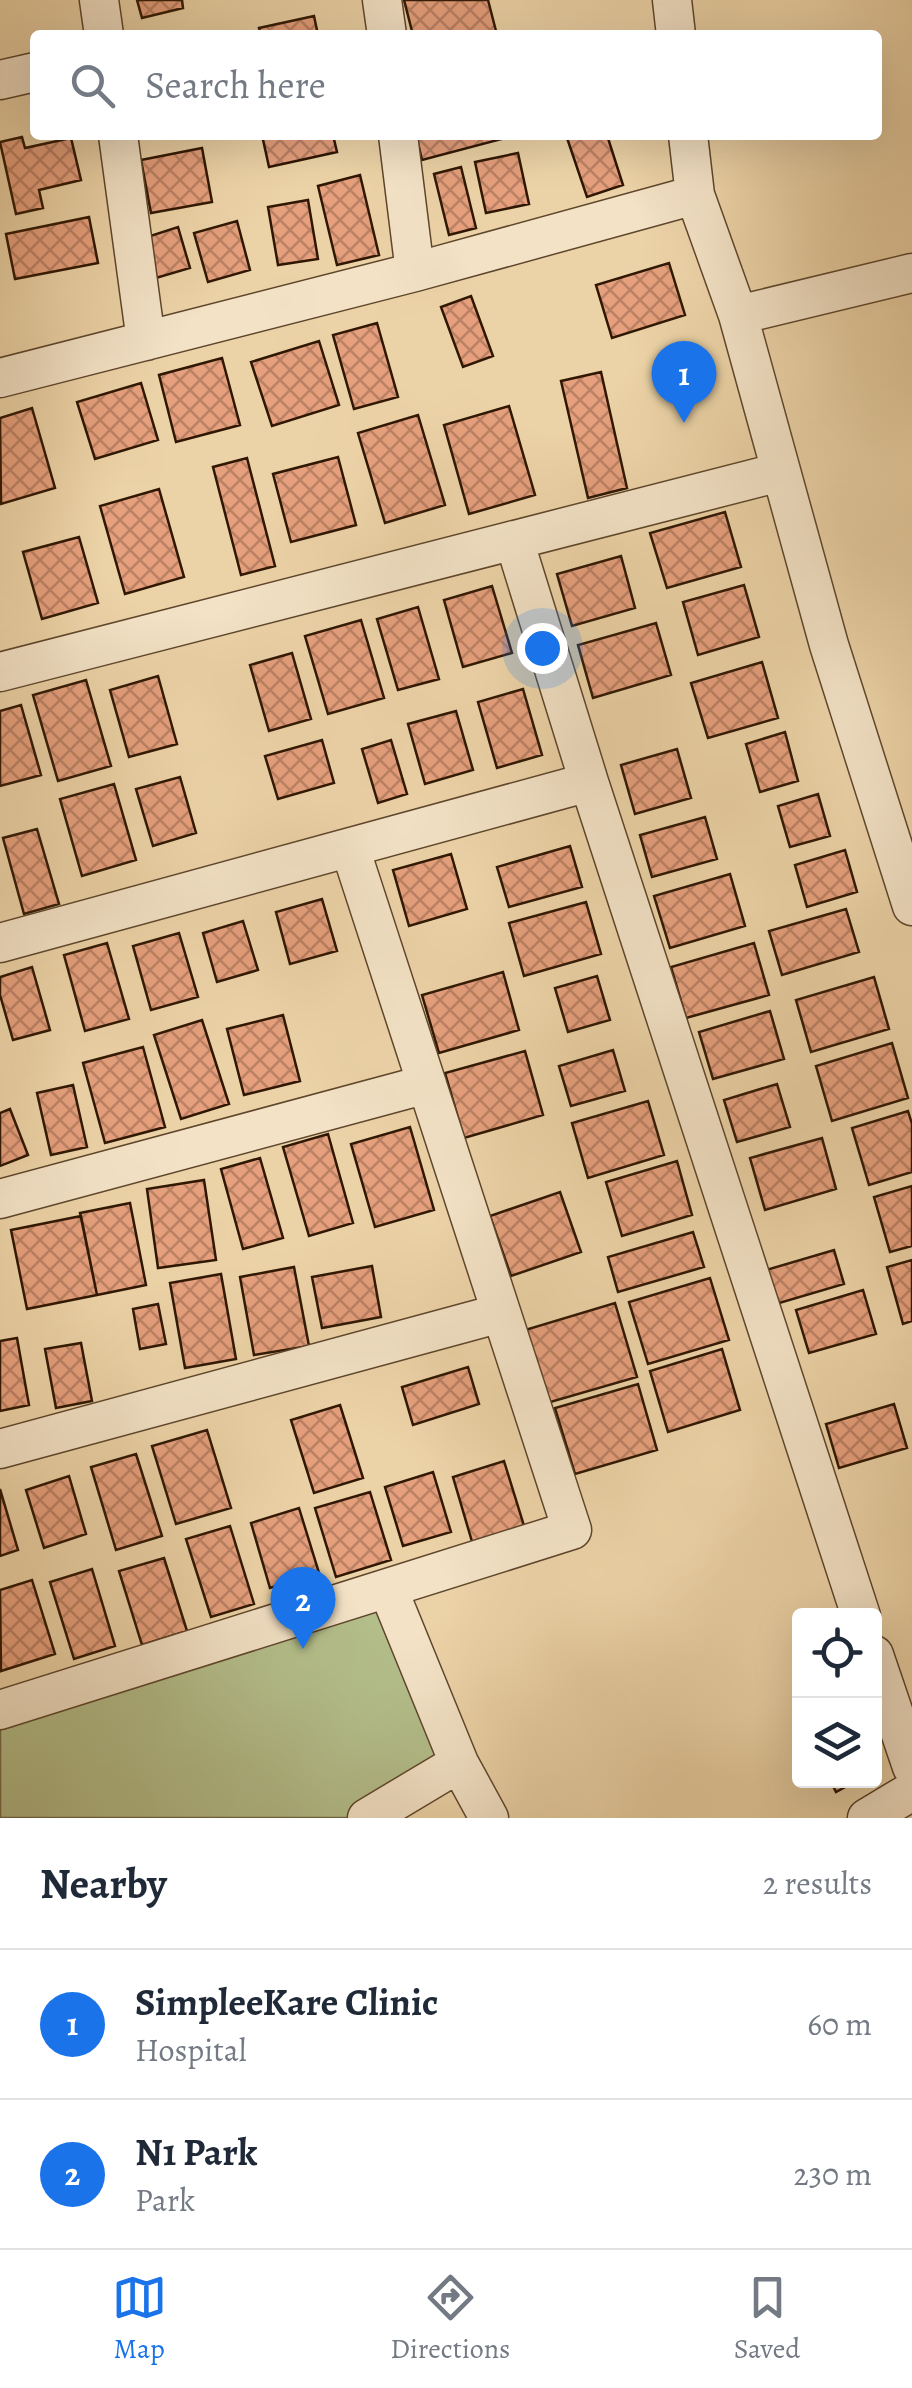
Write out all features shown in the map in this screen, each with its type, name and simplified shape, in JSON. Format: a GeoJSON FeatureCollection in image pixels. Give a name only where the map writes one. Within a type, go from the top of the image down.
{"type":"FeatureCollection","features":[{"type":"Feature","properties":{"kind":"street"},"geometry":{"type":"LineString","coordinates":[[99,0],[103,30]]}},
{"type":"Feature","properties":{"kind":"street"},"geometry":{"type":"LineString","coordinates":[[382,0],[385,30]]}},
{"type":"Feature","properties":{"kind":"street"},"geometry":{"type":"LineString","coordinates":[[672,0],[675,30]]}},
{"type":"Feature","properties":{"kind":"street"},"geometry":{"type":"LineString","coordinates":[[0,80],[30,73]]}},
{"type":"Feature","properties":{"kind":"street"},"geometry":{"type":"LineString","coordinates":[[119,140],[146,341]]}},
{"type":"Feature","properties":{"kind":"street"},"geometry":{"type":"LineString","coordinates":[[399,140],[414,272]]}},
{"type":"Feature","properties":{"kind":"street"},"geometry":{"type":"LineString","coordinates":[[689,140],[695,195],[738,315],[829,645],[912,906]]}},
{"type":"Feature","properties":{"kind":"street"},"geometry":{"type":"LineString","coordinates":[[0,378],[695,195]]}},
{"type":"Feature","properties":{"kind":"street"},"geometry":{"type":"LineString","coordinates":[[738,315],[912,273]]}},
{"type":"Feature","properties":{"kind":"street"},"geometry":{"type":"LineString","coordinates":[[0,672],[780,472]]}},
{"type":"Feature","properties":{"kind":"street"},"geometry":{"type":"LineString","coordinates":[[514,540],[858,1608]]}},
{"type":"Feature","properties":{"kind":"street"},"geometry":{"type":"LineString","coordinates":[[0,943],[589,782]]}},
{"type":"Feature","properties":{"kind":"street"},"geometry":{"type":"LineString","coordinates":[[0,1710],[572,1530],[350,848]]}},
{"type":"Feature","properties":{"kind":"street"},"geometry":{"type":"LineString","coordinates":[[0,1198],[427,1084]]}},
{"type":"Feature","properties":{"kind":"street"},"geometry":{"type":"LineString","coordinates":[[0,1450],[501,1313]]}},
{"type":"Feature","properties":{"kind":"street"},"geometry":{"type":"LineString","coordinates":[[388,1589],[459,1763],[489,1818]]}},
{"type":"Feature","properties":{"kind":"street"},"geometry":{"type":"LineString","coordinates":[[882,1680],[912,1768]]}},
{"type":"Feature","properties":{"kind":"street"},"geometry":{"type":"LineString","coordinates":[[367,1818],[459,1763]]}},
{"type":"Feature","properties":{"kind":"street"},"geometry":{"type":"LineString","coordinates":[[867,1818],[912,1792]]}},
{"type":"Feature","properties":{"kind":"green space"},"geometry":{"type":"Polygon","coordinates":[[[388,1589],[459,1763],[367,1818],[0,1818],[0,1710],[388,1589]]]}},
{"type":"Feature","properties":{"kind":"building"},"geometry":{"type":"Polygon","coordinates":[[[137,0],[182,0],[183,8],[142,18],[137,0]]]}},
{"type":"Feature","properties":{"kind":"building"},"geometry":{"type":"Polygon","coordinates":[[[404,0],[488,0],[496,30],[412,30],[404,0]]]}},
{"type":"Feature","properties":{"kind":"building"},"geometry":{"type":"Polygon","coordinates":[[[314,16],[317,30],[260,30],[314,16]]]}},
{"type":"Feature","properties":{"kind":"building"},"geometry":{"type":"Polygon","coordinates":[[[22,137],[25,148],[71,140],[81,180],[39,190],[43,208],[16,214],[0,142],[22,137]]]}},
{"type":"Feature","properties":{"kind":"building"},"geometry":{"type":"Polygon","coordinates":[[[263,140],[334,140],[337,152],[269,167],[263,140]]]}},
{"type":"Feature","properties":{"kind":"building"},"geometry":{"type":"Polygon","coordinates":[[[417,140],[498,140],[422,160],[417,140]]]}},
{"type":"Feature","properties":{"kind":"building"},"geometry":{"type":"Polygon","coordinates":[[[568,140],[609,140],[623,185],[587,197],[568,140]]]}},
{"type":"Feature","properties":{"kind":"building"},"geometry":{"type":"Polygon","coordinates":[[[202,148],[212,202],[151,213],[141,160],[202,148]]]}},
{"type":"Feature","properties":{"kind":"building"},"geometry":{"type":"Polygon","coordinates":[[[518,153],[529,204],[486,213],[475,162],[518,153]]]}},
{"type":"Feature","properties":{"kind":"building"},"geometry":{"type":"Polygon","coordinates":[[[461,167],[476,228],[449,235],[434,174],[461,167]]]}},
{"type":"Feature","properties":{"kind":"building"},"geometry":{"type":"Polygon","coordinates":[[[360,175],[379,255],[337,265],[318,186],[360,175]]]}},
{"type":"Feature","properties":{"kind":"building"},"geometry":{"type":"Polygon","coordinates":[[[308,200],[318,259],[278,265],[268,207],[308,200]]]}},
{"type":"Feature","properties":{"kind":"building"},"geometry":{"type":"Polygon","coordinates":[[[89,217],[98,263],[15,279],[6,234],[89,217]]]}},
{"type":"Feature","properties":{"kind":"building"},"geometry":{"type":"Polygon","coordinates":[[[237,221],[250,270],[208,282],[194,233],[237,221]]]}},
{"type":"Feature","properties":{"kind":"building"},"geometry":{"type":"Polygon","coordinates":[[[178,227],[190,268],[156,278],[144,238],[178,227]]]}},
{"type":"Feature","properties":{"kind":"building"},"geometry":{"type":"Polygon","coordinates":[[[669,263],[685,315],[612,338],[596,285],[669,263]]]}},
{"type":"Feature","properties":{"kind":"building"},"geometry":{"type":"Polygon","coordinates":[[[471,296],[493,356],[463,367],[441,307],[471,296]]]}},
{"type":"Feature","properties":{"kind":"building"},"geometry":{"type":"Polygon","coordinates":[[[377,323],[398,397],[354,409],[333,335],[377,323]]]}},
{"type":"Feature","properties":{"kind":"building"},"geometry":{"type":"Polygon","coordinates":[[[319,341],[339,405],[272,426],[251,362],[319,341]]]}},
{"type":"Feature","properties":{"kind":"building"},"geometry":{"type":"Polygon","coordinates":[[[222,358],[240,425],[176,442],[159,375],[222,358]]]}},
{"type":"Feature","properties":{"kind":"building"},"geometry":{"type":"Polygon","coordinates":[[[601,372],[627,488],[588,498],[561,381],[601,372]]]}},
{"type":"Feature","properties":{"kind":"building"},"geometry":{"type":"Polygon","coordinates":[[[141,383],[158,440],[95,459],[77,402],[141,383]]]}},
{"type":"Feature","properties":{"kind":"building"},"geometry":{"type":"Polygon","coordinates":[[[509,406],[535,495],[469,514],[444,425],[509,406]]]}},
{"type":"Feature","properties":{"kind":"building"},"geometry":{"type":"Polygon","coordinates":[[[32,408],[55,488],[1,504],[0,418],[32,408]]]}},
{"type":"Feature","properties":{"kind":"building"},"geometry":{"type":"Polygon","coordinates":[[[418,415],[445,505],[385,523],[358,433],[418,415]]]}},
{"type":"Feature","properties":{"kind":"building"},"geometry":{"type":"Polygon","coordinates":[[[338,457],[356,525],[291,542],[273,474],[338,457]]]}},
{"type":"Feature","properties":{"kind":"building"},"geometry":{"type":"Polygon","coordinates":[[[247,458],[275,566],[241,575],[213,467],[247,458]]]}},
{"type":"Feature","properties":{"kind":"building"},"geometry":{"type":"Polygon","coordinates":[[[159,489],[184,577],[125,594],[100,506],[159,489]]]}},
{"type":"Feature","properties":{"kind":"building"},"geometry":{"type":"Polygon","coordinates":[[[725,512],[741,567],[667,588],[650,533],[725,512]]]}},
{"type":"Feature","properties":{"kind":"building"},"geometry":{"type":"Polygon","coordinates":[[[79,537],[98,603],[42,619],[23,552],[79,537]]]}},
{"type":"Feature","properties":{"kind":"building"},"geometry":{"type":"Polygon","coordinates":[[[621,556],[635,608],[572,626],[557,574],[621,556]]]}},
{"type":"Feature","properties":{"kind":"building"},"geometry":{"type":"Polygon","coordinates":[[[744,585],[759,637],[698,655],[683,602],[744,585]]]}},
{"type":"Feature","properties":{"kind":"building"},"geometry":{"type":"Polygon","coordinates":[[[492,586],[512,653],[463,667],[444,600],[492,586]]]}},
{"type":"Feature","properties":{"kind":"building"},"geometry":{"type":"Polygon","coordinates":[[[418,607],[439,679],[398,690],[377,619],[418,607]]]}},
{"type":"Feature","properties":{"kind":"building"},"geometry":{"type":"Polygon","coordinates":[[[361,620],[384,698],[328,714],[305,636],[361,620]]]}},
{"type":"Feature","properties":{"kind":"building"},"geometry":{"type":"Polygon","coordinates":[[[656,623],[671,675],[593,698],[578,645],[656,623]]]}},
{"type":"Feature","properties":{"kind":"building"},"geometry":{"type":"Polygon","coordinates":[[[292,653],[311,719],[269,731],[250,665],[292,653]]]}},
{"type":"Feature","properties":{"kind":"building"},"geometry":{"type":"Polygon","coordinates":[[[762,662],[778,718],[708,738],[691,683],[762,662]]]}},
{"type":"Feature","properties":{"kind":"building"},"geometry":{"type":"Polygon","coordinates":[[[158,676],[177,744],[129,757],[110,690],[158,676]]]}},
{"type":"Feature","properties":{"kind":"building"},"geometry":{"type":"Polygon","coordinates":[[[86,680],[111,766],[58,781],[33,695],[86,680]]]}},
{"type":"Feature","properties":{"kind":"building"},"geometry":{"type":"Polygon","coordinates":[[[523,689],[542,755],[497,768],[478,702],[523,689]]]}},
{"type":"Feature","properties":{"kind":"building"},"geometry":{"type":"Polygon","coordinates":[[[21,705],[41,775],[0,786],[0,711],[21,705]]]}},
{"type":"Feature","properties":{"kind":"building"},"geometry":{"type":"Polygon","coordinates":[[[456,711],[473,770],[425,784],[408,724],[456,711]]]}},
{"type":"Feature","properties":{"kind":"building"},"geometry":{"type":"Polygon","coordinates":[[[785,732],[798,781],[760,792],[746,744],[785,732]]]}},
{"type":"Feature","properties":{"kind":"building"},"geometry":{"type":"Polygon","coordinates":[[[322,740],[334,783],[278,799],[265,756],[322,740]]]}},
{"type":"Feature","properties":{"kind":"building"},"geometry":{"type":"Polygon","coordinates":[[[391,740],[407,794],[378,803],[362,749],[391,740]]]}},
{"type":"Feature","properties":{"kind":"building"},"geometry":{"type":"Polygon","coordinates":[[[677,749],[691,798],[635,814],[621,765],[677,749]]]}},
{"type":"Feature","properties":{"kind":"building"},"geometry":{"type":"Polygon","coordinates":[[[180,777],[196,833],[153,846],[136,789],[180,777]]]}},
{"type":"Feature","properties":{"kind":"building"},"geometry":{"type":"Polygon","coordinates":[[[114,784],[136,860],[82,876],[60,799],[114,784]]]}},
{"type":"Feature","properties":{"kind":"building"},"geometry":{"type":"Polygon","coordinates":[[[818,794],[830,836],[790,847],[778,806],[818,794]]]}},
{"type":"Feature","properties":{"kind":"building"},"geometry":{"type":"Polygon","coordinates":[[[705,817],[717,859],[652,877],[640,835],[705,817]]]}},
{"type":"Feature","properties":{"kind":"building"},"geometry":{"type":"Polygon","coordinates":[[[37,829],[59,904],[24,914],[3,838],[37,829]]]}},
{"type":"Feature","properties":{"kind":"building"},"geometry":{"type":"Polygon","coordinates":[[[570,846],[582,887],[509,907],[497,867],[570,846]]]}},
{"type":"Feature","properties":{"kind":"building"},"geometry":{"type":"Polygon","coordinates":[[[845,850],[857,892],[807,907],[795,865],[845,850]]]}},
{"type":"Feature","properties":{"kind":"building"},"geometry":{"type":"Polygon","coordinates":[[[451,854],[467,909],[409,926],[393,870],[451,854]]]}},
{"type":"Feature","properties":{"kind":"building"},"geometry":{"type":"Polygon","coordinates":[[[730,874],[745,926],[670,948],[654,896],[730,874]]]}},
{"type":"Feature","properties":{"kind":"building"},"geometry":{"type":"Polygon","coordinates":[[[322,899],[337,951],[290,964],[276,912],[322,899]]]}},
{"type":"Feature","properties":{"kind":"building"},"geometry":{"type":"Polygon","coordinates":[[[586,902],[601,954],[524,976],[509,923],[586,902]]]}},
{"type":"Feature","properties":{"kind":"building"},"geometry":{"type":"Polygon","coordinates":[[[846,909],[859,952],[782,975],[769,931],[846,909]]]}},
{"type":"Feature","properties":{"kind":"building"},"geometry":{"type":"Polygon","coordinates":[[[243,921],[258,970],[217,982],[203,933],[243,921]]]}},
{"type":"Feature","properties":{"kind":"building"},"geometry":{"type":"Polygon","coordinates":[[[179,933],[198,997],[151,1010],[133,946],[179,933]]]}},
{"type":"Feature","properties":{"kind":"building"},"geometry":{"type":"Polygon","coordinates":[[[107,943],[129,1019],[85,1031],[64,955],[107,943]]]}},
{"type":"Feature","properties":{"kind":"building"},"geometry":{"type":"Polygon","coordinates":[[[754,943],[769,995],[686,1018],[671,967],[754,943]]]}},
{"type":"Feature","properties":{"kind":"building"},"geometry":{"type":"Polygon","coordinates":[[[32,967],[50,1030],[13,1040],[0,995],[0,977],[32,967]]]}},
{"type":"Feature","properties":{"kind":"building"},"geometry":{"type":"Polygon","coordinates":[[[503,972],[519,1030],[439,1053],[422,995],[503,972]]]}},
{"type":"Feature","properties":{"kind":"building"},"geometry":{"type":"Polygon","coordinates":[[[597,976],[610,1020],[568,1032],[555,988],[597,976]]]}},
{"type":"Feature","properties":{"kind":"building"},"geometry":{"type":"Polygon","coordinates":[[[874,977],[889,1029],[811,1052],[796,1000],[874,977]]]}},
{"type":"Feature","properties":{"kind":"building"},"geometry":{"type":"Polygon","coordinates":[[[770,1011],[784,1059],[713,1079],[699,1032],[770,1011]]]}},
{"type":"Feature","properties":{"kind":"building"},"geometry":{"type":"Polygon","coordinates":[[[283,1015],[300,1081],[244,1095],[227,1029],[283,1015]]]}},
{"type":"Feature","properties":{"kind":"building"},"geometry":{"type":"Polygon","coordinates":[[[202,1020],[229,1104],[181,1119],[154,1035],[202,1020]]]}},
{"type":"Feature","properties":{"kind":"building"},"geometry":{"type":"Polygon","coordinates":[[[892,1043],[908,1098],[832,1121],[816,1066],[892,1043]]]}},
{"type":"Feature","properties":{"kind":"building"},"geometry":{"type":"Polygon","coordinates":[[[143,1047],[165,1127],[105,1143],[83,1063],[143,1047]]]}},
{"type":"Feature","properties":{"kind":"building"},"geometry":{"type":"Polygon","coordinates":[[[613,1050],[625,1091],[571,1106],[559,1066],[613,1050]]]}},
{"type":"Feature","properties":{"kind":"building"},"geometry":{"type":"Polygon","coordinates":[[[525,1051],[543,1115],[464,1138],[445,1073],[525,1051]]]}},
{"type":"Feature","properties":{"kind":"building"},"geometry":{"type":"Polygon","coordinates":[[[777,1084],[790,1127],[737,1142],[724,1100],[777,1084]]]}},
{"type":"Feature","properties":{"kind":"building"},"geometry":{"type":"Polygon","coordinates":[[[73,1085],[87,1147],[51,1155],[37,1093],[73,1085]]]}},
{"type":"Feature","properties":{"kind":"building"},"geometry":{"type":"Polygon","coordinates":[[[648,1101],[664,1155],[588,1178],[572,1123],[648,1101]]]}},
{"type":"Feature","properties":{"kind":"building"},"geometry":{"type":"Polygon","coordinates":[[[10,1109],[28,1155],[0,1166],[0,1113],[10,1109]]]}},
{"type":"Feature","properties":{"kind":"building"},"geometry":{"type":"Polygon","coordinates":[[[908,1111],[912,1124],[912,1172],[869,1185],[852,1128],[908,1111]]]}},
{"type":"Feature","properties":{"kind":"building"},"geometry":{"type":"Polygon","coordinates":[[[410,1127],[434,1210],[375,1227],[351,1144],[410,1127]]]}},
{"type":"Feature","properties":{"kind":"building"},"geometry":{"type":"Polygon","coordinates":[[[328,1134],[353,1223],[309,1236],[283,1147],[328,1134]]]}},
{"type":"Feature","properties":{"kind":"building"},"geometry":{"type":"Polygon","coordinates":[[[822,1138],[836,1189],[765,1210],[750,1158],[822,1138]]]}},
{"type":"Feature","properties":{"kind":"building"},"geometry":{"type":"Polygon","coordinates":[[[260,1158],[283,1238],[243,1249],[221,1169],[260,1158]]]}},
{"type":"Feature","properties":{"kind":"building"},"geometry":{"type":"Polygon","coordinates":[[[677,1161],[692,1215],[622,1236],[606,1182],[677,1161]]]}},
{"type":"Feature","properties":{"kind":"building"},"geometry":{"type":"Polygon","coordinates":[[[204,1180],[216,1260],[158,1268],[147,1189],[204,1180]]]}},
{"type":"Feature","properties":{"kind":"building"},"geometry":{"type":"Polygon","coordinates":[[[912,1186],[912,1246],[890,1252],[874,1197],[912,1186]]]}},
{"type":"Feature","properties":{"kind":"building"},"geometry":{"type":"Polygon","coordinates":[[[560,1192],[581,1252],[511,1276],[490,1216],[560,1192]]]}},
{"type":"Feature","properties":{"kind":"building"},"geometry":{"type":"Polygon","coordinates":[[[130,1203],[146,1285],[97,1295],[80,1213],[130,1203]]]}},
{"type":"Feature","properties":{"kind":"building"},"geometry":{"type":"Polygon","coordinates":[[[81,1216],[97,1295],[27,1309],[11,1230],[81,1216]]]}},
{"type":"Feature","properties":{"kind":"building"},"geometry":{"type":"Polygon","coordinates":[[[693,1232],[704,1267],[618,1292],[608,1257],[693,1232]]]}},
{"type":"Feature","properties":{"kind":"building"},"geometry":{"type":"Polygon","coordinates":[[[834,1250],[844,1284],[776,1304],[766,1270],[834,1250]]]}},
{"type":"Feature","properties":{"kind":"building"},"geometry":{"type":"Polygon","coordinates":[[[912,1260],[912,1321],[903,1324],[887,1267],[912,1260]]]}},
{"type":"Feature","properties":{"kind":"building"},"geometry":{"type":"Polygon","coordinates":[[[372,1266],[381,1317],[322,1328],[312,1277],[372,1266]]]}},
{"type":"Feature","properties":{"kind":"building"},"geometry":{"type":"Polygon","coordinates":[[[294,1267],[309,1346],[254,1355],[240,1277],[294,1267]]]}},
{"type":"Feature","properties":{"kind":"building"},"geometry":{"type":"Polygon","coordinates":[[[221,1274],[236,1359],[185,1368],[170,1283],[221,1274]]]}},
{"type":"Feature","properties":{"kind":"building"},"geometry":{"type":"Polygon","coordinates":[[[710,1278],[729,1340],[648,1364],[629,1302],[710,1278]]]}},
{"type":"Feature","properties":{"kind":"building"},"geometry":{"type":"Polygon","coordinates":[[[863,1290],[876,1334],[809,1353],[796,1310],[863,1290]]]}},
{"type":"Feature","properties":{"kind":"building"},"geometry":{"type":"Polygon","coordinates":[[[615,1303],[637,1377],[547,1403],[525,1330],[615,1303]]]}},
{"type":"Feature","properties":{"kind":"building"},"geometry":{"type":"Polygon","coordinates":[[[158,1304],[166,1344],[140,1349],[133,1309],[158,1304]]]}},
{"type":"Feature","properties":{"kind":"building"},"geometry":{"type":"Polygon","coordinates":[[[17,1338],[29,1405],[0,1411],[0,1341],[17,1338]]]}},
{"type":"Feature","properties":{"kind":"building"},"geometry":{"type":"Polygon","coordinates":[[[81,1343],[92,1401],[56,1408],[45,1349],[81,1343]]]}},
{"type":"Feature","properties":{"kind":"building"},"geometry":{"type":"Polygon","coordinates":[[[722,1349],[740,1410],[668,1432],[650,1371],[722,1349]]]}},
{"type":"Feature","properties":{"kind":"building"},"geometry":{"type":"Polygon","coordinates":[[[468,1367],[479,1404],[413,1425],[402,1387],[468,1367]]]}},
{"type":"Feature","properties":{"kind":"building"},"geometry":{"type":"Polygon","coordinates":[[[638,1384],[657,1450],[575,1474],[555,1408],[638,1384]]]}},
{"type":"Feature","properties":{"kind":"building"},"geometry":{"type":"Polygon","coordinates":[[[894,1404],[907,1448],[839,1468],[826,1424],[894,1404]]]}},
{"type":"Feature","properties":{"kind":"building"},"geometry":{"type":"Polygon","coordinates":[[[340,1405],[363,1478],[314,1493],[291,1420],[340,1405]]]}},
{"type":"Feature","properties":{"kind":"building"},"geometry":{"type":"Polygon","coordinates":[[[207,1430],[231,1508],[176,1524],[152,1446],[207,1430]]]}},
{"type":"Feature","properties":{"kind":"building"},"geometry":{"type":"Polygon","coordinates":[[[136,1454],[162,1536],[116,1550],[91,1467],[136,1454]]]}},
{"type":"Feature","properties":{"kind":"building"},"geometry":{"type":"Polygon","coordinates":[[[504,1461],[525,1529],[473,1545],[453,1477],[504,1461]]]}},
{"type":"Feature","properties":{"kind":"building"},"geometry":{"type":"Polygon","coordinates":[[[433,1472],[451,1532],[403,1546],[385,1487],[433,1472]]]}},
{"type":"Feature","properties":{"kind":"building"},"geometry":{"type":"Polygon","coordinates":[[[69,1476],[86,1534],[44,1548],[26,1490],[69,1476]]]}},
{"type":"Feature","properties":{"kind":"building"},"geometry":{"type":"Polygon","coordinates":[[[0,1489],[18,1550],[0,1556],[0,1489]]]}},
{"type":"Feature","properties":{"kind":"building"},"geometry":{"type":"Polygon","coordinates":[[[370,1492],[391,1560],[336,1577],[315,1508],[370,1492]]]}},
{"type":"Feature","properties":{"kind":"building"},"geometry":{"type":"Polygon","coordinates":[[[299,1508],[319,1573],[270,1588],[251,1523],[299,1508]]]}},
{"type":"Feature","properties":{"kind":"building"},"geometry":{"type":"Polygon","coordinates":[[[230,1526],[254,1604],[211,1617],[186,1539],[230,1526]]]}},
{"type":"Feature","properties":{"kind":"building"},"geometry":{"type":"Polygon","coordinates":[[[164,1558],[187,1631],[142,1645],[119,1571],[164,1558]]]}},
{"type":"Feature","properties":{"kind":"building"},"geometry":{"type":"Polygon","coordinates":[[[92,1569],[115,1646],[74,1659],[50,1582],[92,1569]]]}},
{"type":"Feature","properties":{"kind":"building"},"geometry":{"type":"Polygon","coordinates":[[[32,1580],[55,1654],[1,1671],[0,1590],[32,1580]]]}},
{"type":"Feature","properties":{"kind":"place","name":"SimpleeKare Clinic"},"geometry":{"type":"Point","coordinates":[684,423]}},
{"type":"Feature","properties":{"kind":"place","name":"N1 Park"},"geometry":{"type":"Point","coordinates":[303,1649]}}]}
